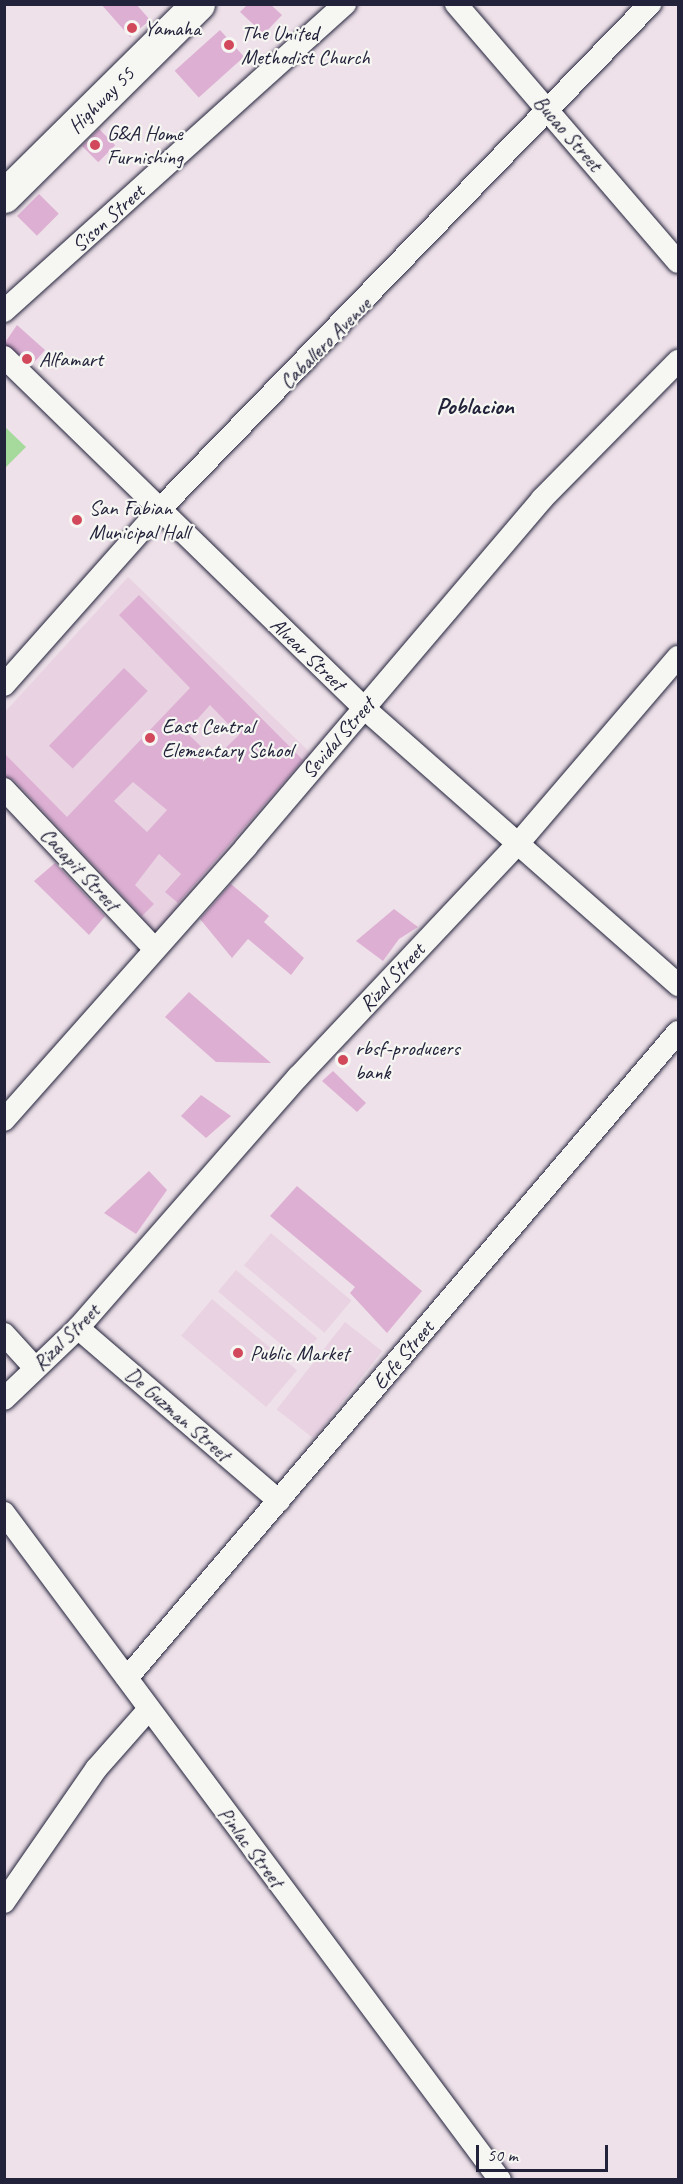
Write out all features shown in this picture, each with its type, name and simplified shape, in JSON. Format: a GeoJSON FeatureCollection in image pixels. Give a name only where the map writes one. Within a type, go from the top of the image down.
{"type":"FeatureCollection","features":[{"type":"Feature","properties":{"kind":"highway","name":"Highway 55"},"geometry":{"type":"LineString","coordinates":[[4,196],[198,4]]}},
{"type":"Feature","properties":{"kind":"street","name":"Sison Street"},"geometry":{"type":"LineString","coordinates":[[4,311],[345,4]]}},
{"type":"Feature","properties":{"kind":"street","name":"Bucao Street"},"geometry":{"type":"LineString","coordinates":[[456,4],[678,262]]}},
{"type":"Feature","properties":{"kind":"street","name":"Caballero Avenue"},"geometry":{"type":"LineString","coordinates":[[4,685],[160,509],[550,111],[650,4]]}},
{"type":"Feature","properties":{"kind":"street","name":"Alvear Street"},"geometry":{"type":"LineString","coordinates":[[4,357],[364,708],[516,846],[678,985]]}},
{"type":"Feature","properties":{"kind":"street","name":"Sevidal Street"},"geometry":{"type":"LineString","coordinates":[[4,1120],[364,708],[542,499],[678,361]]}},
{"type":"Feature","properties":{"kind":"street","name":"Rizal Street"},"geometry":{"type":"LineString","coordinates":[[4,1399],[78,1328],[298,1077],[516,846],[678,657]]}},
{"type":"Feature","properties":{"kind":"street","name":"Cacapit Street"},"geometry":{"type":"LineString","coordinates":[[4,789],[155,949]]}},
{"type":"Feature","properties":{"kind":"street","name":"Erfe Street"},"geometry":{"type":"LineString","coordinates":[[127,1678],[678,1032]]}},
{"type":"Feature","properties":{"kind":"street","name":"De Guzman Street"},"geometry":{"type":"LineString","coordinates":[[78,1328],[279,1501]]}},
{"type":"Feature","properties":{"kind":"street"},"geometry":{"type":"LineString","coordinates":[[4,1334],[35,1368]]}},
{"type":"Feature","properties":{"kind":"street","name":"Pinlac Street"},"geometry":{"type":"LineString","coordinates":[[4,1513],[500,2180]]}},
{"type":"Feature","properties":{"kind":"street"},"geometry":{"type":"LineString","coordinates":[[4,1902],[75,1798],[149,1709]]}},
{"type":"Feature","properties":{"kind":"shaded area","name":"East Central Elementary School"},"geometry":{"type":"Polygon","coordinates":[[[128,577],[321,763],[161,948],[5,786],[4,713],[128,577]]]}},
{"type":"Feature","properties":{"kind":"shaded area","name":"Public Market"},"geometry":{"type":"Polygon","coordinates":[[[271,1233],[351,1300],[324,1333],[244,1265],[271,1233]]]}},
{"type":"Feature","properties":{"kind":"shaded area","name":"Public Market"},"geometry":{"type":"Polygon","coordinates":[[[236,1270],[317,1338],[299,1360],[218,1291],[236,1270]]]}},
{"type":"Feature","properties":{"kind":"shaded area","name":"Public Market"},"geometry":{"type":"Polygon","coordinates":[[[212,1299],[297,1370],[266,1407],[181,1336],[212,1299]]]}},
{"type":"Feature","properties":{"kind":"shaded area","name":"Public Market"},"geometry":{"type":"Polygon","coordinates":[[[345,1322],[382,1351],[314,1438],[277,1409],[345,1322]]]}},
{"type":"Feature","properties":{"kind":"green space"},"geometry":{"type":"Polygon","coordinates":[[[4,426],[26,447],[5,468],[4,467],[4,426]]]}},
{"type":"Feature","properties":{"kind":"building","name":"Yamaha"},"geometry":{"type":"Polygon","coordinates":[[[101,4],[136,4],[150,20],[130,37],[101,4]]]}},
{"type":"Feature","properties":{"kind":"building"},"geometry":{"type":"Polygon","coordinates":[[[248,4],[270,4],[282,15],[264,34],[240,12],[248,4]]]}},
{"type":"Feature","properties":{"kind":"building"},"geometry":{"type":"Polygon","coordinates":[[[220,30],[244,57],[199,98],[175,71],[220,30]]]}},
{"type":"Feature","properties":{"kind":"building"},"geometry":{"type":"Polygon","coordinates":[[[99,129],[115,145],[98,162],[82,146],[99,129]]]}},
{"type":"Feature","properties":{"kind":"building"},"geometry":{"type":"Polygon","coordinates":[[[39,194],[59,214],[37,236],[17,216],[39,194]]]}},
{"type":"Feature","properties":{"kind":"building"},"geometry":{"type":"Polygon","coordinates":[[[17,325],[45,350],[32,365],[4,344],[17,325]]]}},
{"type":"Feature","properties":{"kind":"building"},"geometry":{"type":"Polygon","coordinates":[[[139,595],[303,760],[178,903],[165,892],[181,874],[159,854],[135,885],[154,904],[142,916],[14,780],[4,776],[4,753],[67,817],[190,688],[119,615],[139,595]],[[210,705],[186,732],[214,759],[239,735],[210,705]],[[133,782],[114,801],[147,832],[167,810],[133,782]]]}},
{"type":"Feature","properties":{"kind":"building"},"geometry":{"type":"Polygon","coordinates":[[[124,668],[148,691],[73,769],[49,746],[124,668]]]}},
{"type":"Feature","properties":{"kind":"building"},"geometry":{"type":"Polygon","coordinates":[[[55,863],[105,916],[89,935],[34,881],[55,863]]]}},
{"type":"Feature","properties":{"kind":"building"},"geometry":{"type":"Polygon","coordinates":[[[231,884],[269,916],[264,922],[304,958],[291,975],[248,939],[232,958],[200,919],[231,884]]]}},
{"type":"Feature","properties":{"kind":"building"},"geometry":{"type":"Polygon","coordinates":[[[394,909],[418,927],[399,939],[383,961],[356,941],[394,909]]]}},
{"type":"Feature","properties":{"kind":"building"},"geometry":{"type":"Polygon","coordinates":[[[189,992],[271,1063],[216,1062],[165,1017],[189,992]]]}},
{"type":"Feature","properties":{"kind":"building"},"geometry":{"type":"Polygon","coordinates":[[[333,1071],[366,1103],[357,1112],[322,1081],[333,1071]]]}},
{"type":"Feature","properties":{"kind":"building"},"geometry":{"type":"Polygon","coordinates":[[[201,1095],[231,1116],[206,1138],[181,1116],[201,1095]]]}},
{"type":"Feature","properties":{"kind":"building"},"geometry":{"type":"Polygon","coordinates":[[[149,1171],[167,1190],[136,1234],[104,1213],[149,1171]]]}},
{"type":"Feature","properties":{"kind":"building"},"geometry":{"type":"Polygon","coordinates":[[[297,1186],[422,1291],[387,1333],[350,1293],[355,1287],[270,1216],[297,1186]]]}},
{"type":"Feature","properties":{"kind":"place","name":"Yamaha"},"geometry":{"type":"Point","coordinates":[132,28]}},
{"type":"Feature","properties":{"kind":"place","name":"The United Methodist Church"},"geometry":{"type":"Point","coordinates":[229,45]}},
{"type":"Feature","properties":{"kind":"place","name":"G&A Home Furnishing"},"geometry":{"type":"Point","coordinates":[95,145]}},
{"type":"Feature","properties":{"kind":"place","name":"Alfamart"},"geometry":{"type":"Point","coordinates":[27,359]}},
{"type":"Feature","properties":{"kind":"place","name":"San Fabian Municipal Hall"},"geometry":{"type":"Point","coordinates":[77,520]}},
{"type":"Feature","properties":{"kind":"place","name":"East Central Elementary School"},"geometry":{"type":"Point","coordinates":[150,738]}},
{"type":"Feature","properties":{"kind":"place","name":"rbsf-producers bank"},"geometry":{"type":"Point","coordinates":[343,1060]}},
{"type":"Feature","properties":{"kind":"place","name":"Public Market"},"geometry":{"type":"Point","coordinates":[238,1353]}},
{"type":"Feature","properties":{"kind":"district","name":"Poblacion"},"geometry":{"type":"Point","coordinates":[475,407]}}]}
